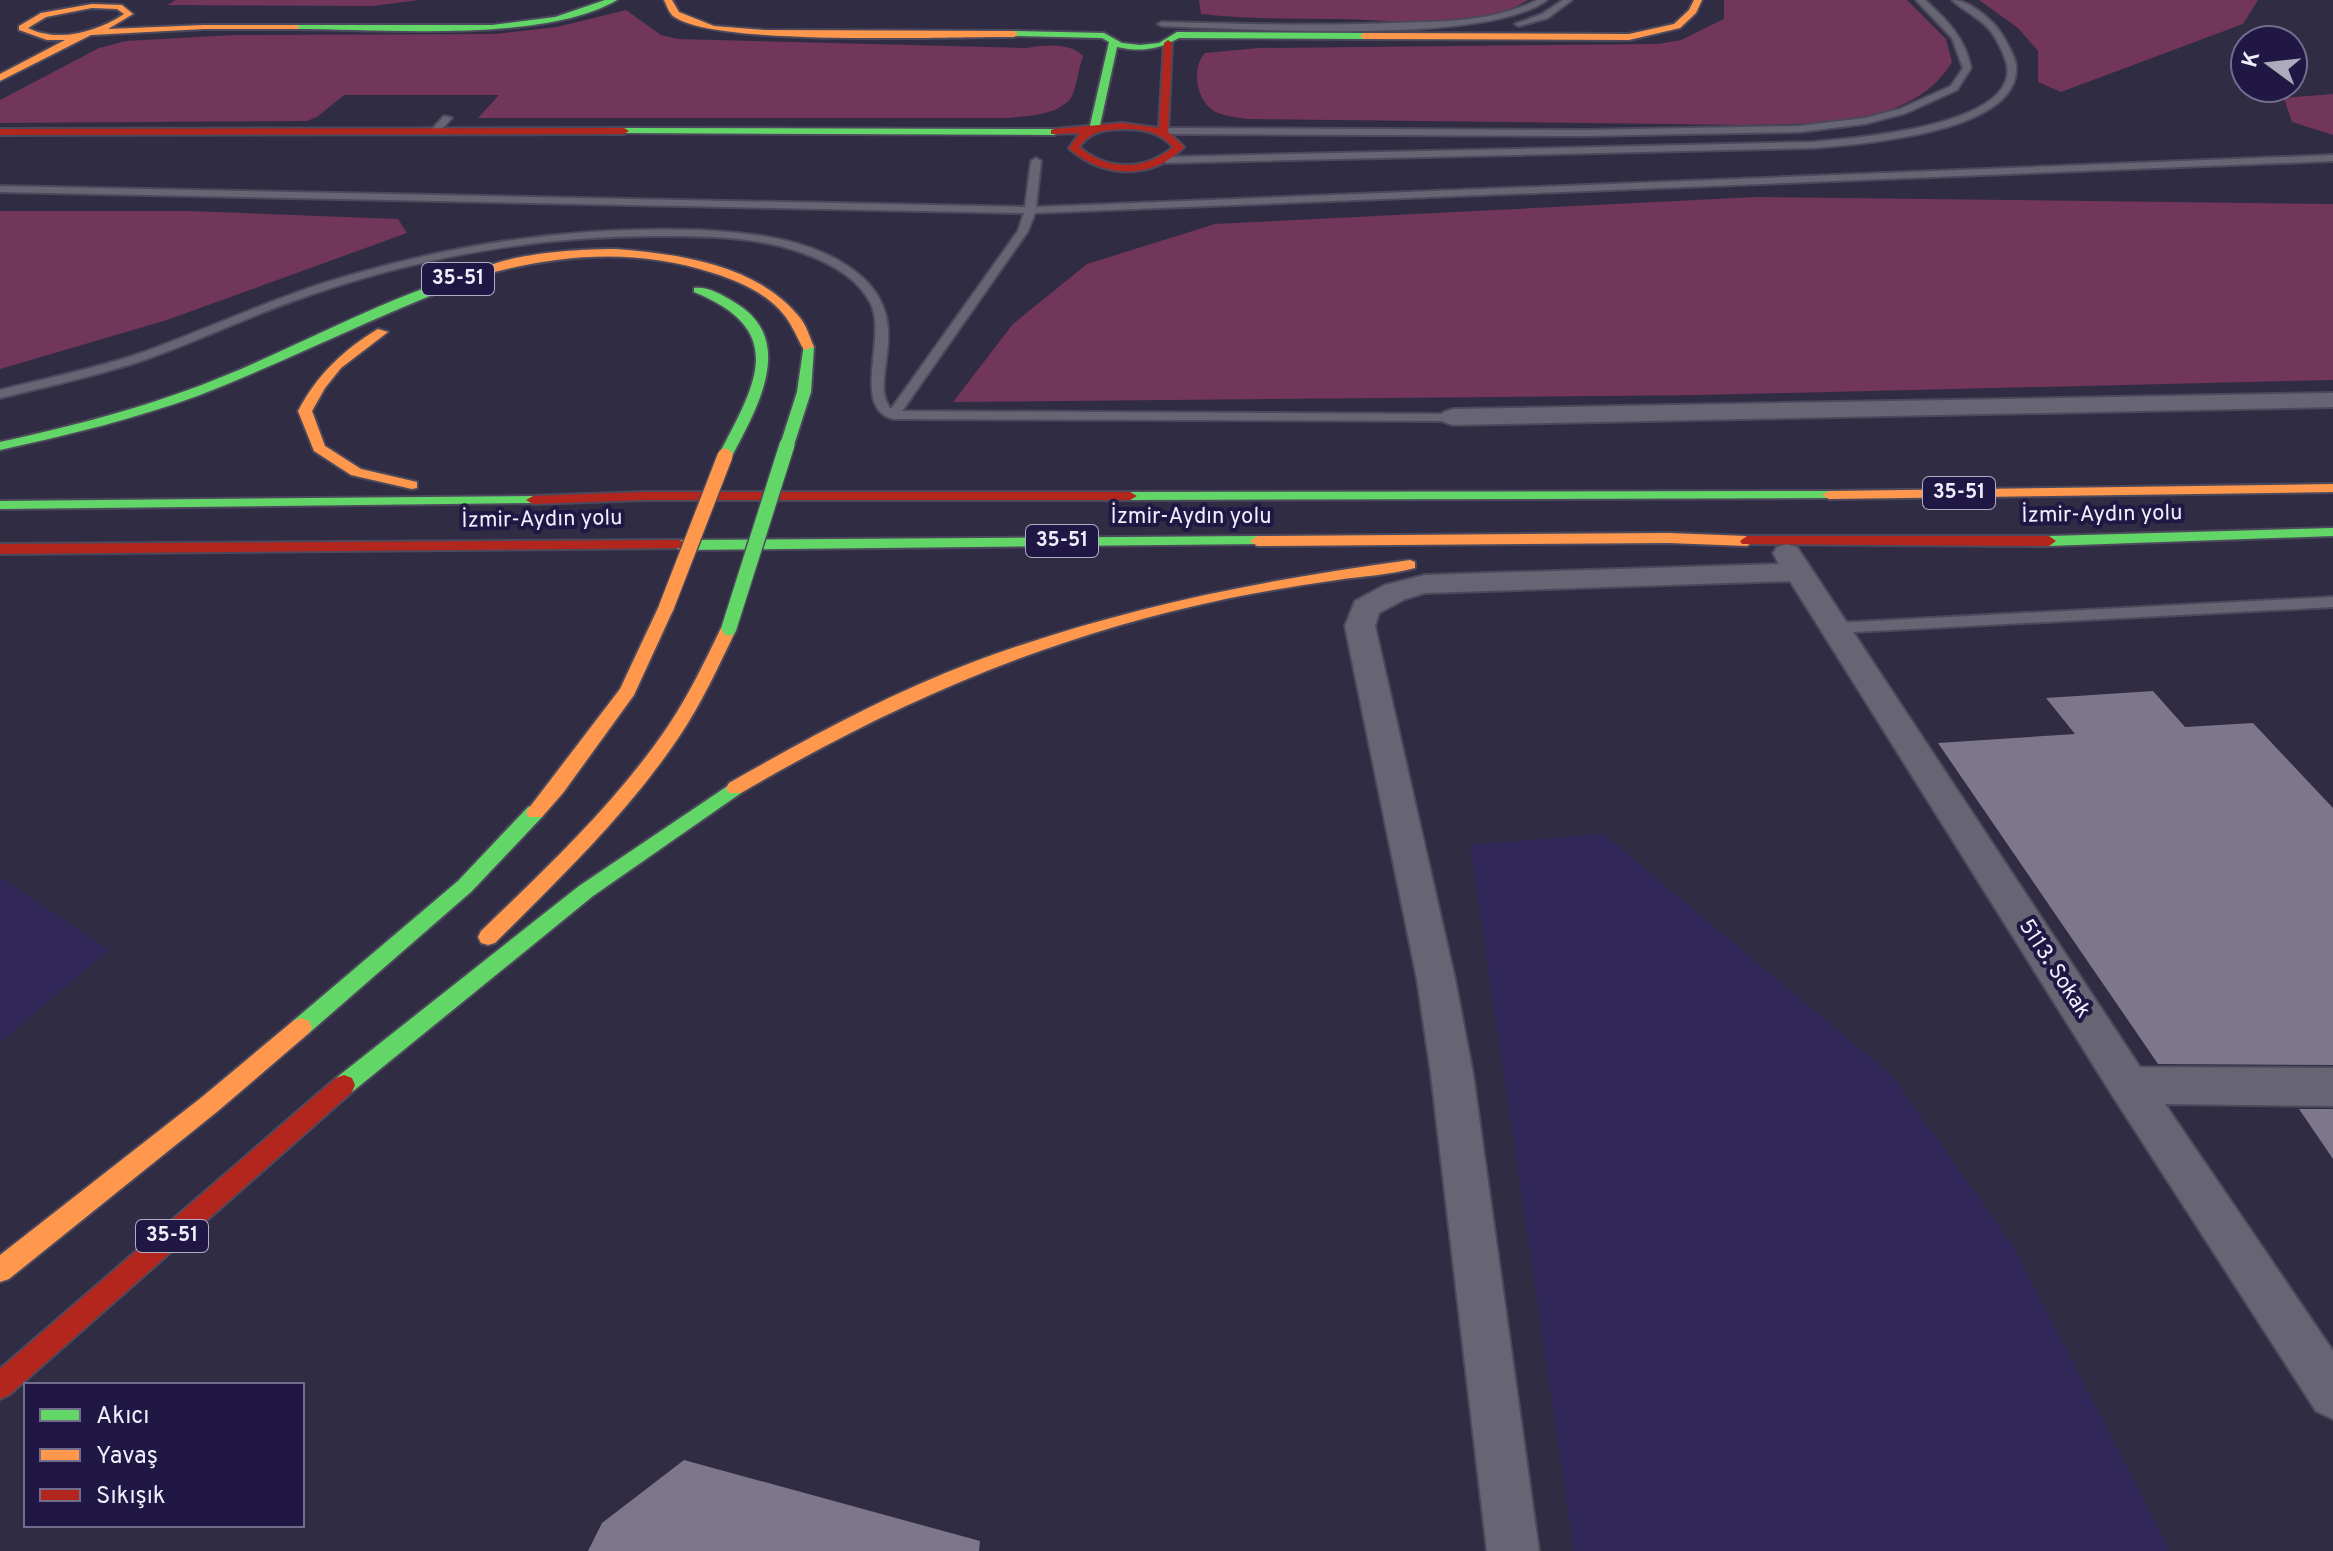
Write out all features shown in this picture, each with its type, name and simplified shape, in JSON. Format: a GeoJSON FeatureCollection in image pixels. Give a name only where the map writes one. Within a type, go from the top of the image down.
{"type":"FeatureCollection","features":[{"type":"Feature","properties":{"kind":"main road"},"geometry":{"type":"LineString","coordinates":[[384,28],[505,20],[584,0]]}},
{"type":"Feature","properties":{"kind":"main road"},"geometry":{"type":"LineString","coordinates":[[12,34],[40,36],[204,27],[492,27],[556,19],[613,0]]}},
{"type":"Feature","properties":{"kind":"main road"},"geometry":{"type":"LineString","coordinates":[[672,7],[713,28],[764,33],[1111,35],[1135,47],[1169,34],[1519,38],[1644,35],[1672,29],[1691,16],[1698,0]]}},
{"type":"Feature","properties":{"kind":"main road"},"geometry":{"type":"LineString","coordinates":[[0,78],[84,33],[116,24],[129,14],[127,10],[107,6],[75,8],[33,19],[12,34]]}},
{"type":"Feature","properties":{"kind":"main road"},"geometry":{"type":"LineString","coordinates":[[709,7],[735,18],[828,31]]}},
{"type":"Feature","properties":{"kind":"main road"},"geometry":{"type":"LineString","coordinates":[[1519,38],[1601,26],[1630,17]]}},
{"type":"Feature","properties":{"kind":"main road"},"geometry":{"type":"LineString","coordinates":[[1140,22],[1169,34]]}},
{"type":"Feature","properties":{"kind":"main road"},"geometry":{"type":"LineString","coordinates":[[1164,131],[1169,34]]}},
{"type":"Feature","properties":{"kind":"main road"},"geometry":{"type":"LineString","coordinates":[[1094,130],[1111,35]]}},
{"type":"Feature","properties":{"kind":"main road"},"geometry":{"type":"LineString","coordinates":[[0,132],[441,125],[1094,130],[1125,125],[1164,131],[1176,140],[1179,147],[1166,160],[1144,166],[1042,161]]}},
{"type":"Feature","properties":{"kind":"main road"},"geometry":{"type":"LineString","coordinates":[[1088,161],[1074,148],[1083,135],[1094,130]]}},
{"type":"Feature","properties":{"kind":"main road","name":"35-51"},"geometry":{"type":"LineString","coordinates":[[0,446],[39,438],[192,393],[297,350],[405,297],[506,264],[576,253],[663,256],[740,277],[769,294],[806,338],[808,364],[798,412],[729,628],[703,684],[663,746],[589,832],[475,951]]}},
{"type":"Feature","properties":{"kind":"main road"},"geometry":{"type":"LineString","coordinates":[[485,502],[356,472],[319,448],[305,411],[316,384],[367,339],[444,304],[508,281],[536,278]]}},
{"type":"Feature","properties":{"kind":"main road"},"geometry":{"type":"LineString","coordinates":[[0,1270],[210,1104],[465,886],[557,788],[628,691],[666,608],[725,456],[752,400],[765,352],[756,326],[738,308],[719,297],[675,284]]}},
{"type":"Feature","properties":{"kind":"main road","name":"İzmir-Aydın yolu"},"geometry":{"type":"LineString","coordinates":[[0,505],[485,502],[643,496],[1774,496],[2333,488]]}},
{"type":"Feature","properties":{"kind":"main road","name":"İzmir-Aydın yolu"},"geometry":{"type":"LineString","coordinates":[[0,549],[1668,538],[1789,557],[2333,532]]}},
{"type":"Feature","properties":{"kind":"main road"},"geometry":{"type":"LineString","coordinates":[[1470,559],[1668,538]]}},
{"type":"Feature","properties":{"kind":"main road"},"geometry":{"type":"LineString","coordinates":[[344,1085],[523,938],[675,829],[769,767],[846,724],[904,696],[1015,652],[1153,608],[1318,574],[1424,563]]}},
{"type":"Feature","properties":{"kind":"main road","name":"35-51"},"geometry":{"type":"LineString","coordinates":[[0,1386],[344,1085],[453,973]]}},
{"type":"Feature","properties":{"kind":"street"},"geometry":{"type":"LineString","coordinates":[[1453,417],[2333,400]]}},
{"type":"Feature","properties":{"kind":"street"},"geometry":{"type":"LineString","coordinates":[[1513,1551],[1447,1042],[1360,626],[1366,608],[1395,592],[1425,584],[1789,557]]}},
{"type":"Feature","properties":{"kind":"street","name":"5113. Sokak"},"geometry":{"type":"LineString","coordinates":[[1789,557],[2129,1085],[2333,1394]]}},
{"type":"Feature","properties":{"kind":"street"},"geometry":{"type":"LineString","coordinates":[[2129,1085],[2333,1087]]}},
{"type":"Feature","properties":{"kind":"lane"},"geometry":{"type":"LineString","coordinates":[[1169,34],[1460,24],[1518,13],[1543,0]]}},
{"type":"Feature","properties":{"kind":"lane"},"geometry":{"type":"LineString","coordinates":[[1421,37],[1469,34],[1523,23],[1545,16],[1568,0]]}},
{"type":"Feature","properties":{"kind":"lane"},"geometry":{"type":"LineString","coordinates":[[1164,131],[1584,133],[1799,129],[1865,121],[1903,111],[1954,88],[1967,68],[1964,48],[1956,36],[1920,0]]}},
{"type":"Feature","properties":{"kind":"lane"},"geometry":{"type":"LineString","coordinates":[[1166,160],[1814,145],[1919,133],[1990,107],[2003,93],[2011,76],[2010,59],[1998,34],[1956,0]]}},
{"type":"Feature","properties":{"kind":"lane"},"geometry":{"type":"LineString","coordinates":[[0,189],[1029,210],[2333,158]]}},
{"type":"Feature","properties":{"kind":"lane"},"geometry":{"type":"LineString","coordinates":[[893,415],[1023,231],[1029,220],[1042,161]]}},
{"type":"Feature","properties":{"kind":"lane"},"geometry":{"type":"LineString","coordinates":[[0,394],[144,356],[308,292],[416,260],[535,238],[648,232],[746,236],[791,245],[833,262],[853,277],[879,305],[885,334],[878,402],[885,412],[893,415],[1453,417]]}},
{"type":"Feature","properties":{"kind":"lane"},"geometry":{"type":"LineString","coordinates":[[1835,628],[2333,602]]}},
{"type":"Feature","properties":{"kind":"shaded area"},"geometry":{"type":"Polygon","coordinates":[[[176,0],[420,0],[373,6],[167,5],[176,0]]]}},
{"type":"Feature","properties":{"kind":"shaded area"},"geometry":{"type":"Polygon","coordinates":[[[1199,0],[1528,0],[1485,17],[1412,22],[1218,16],[1201,14],[1199,0]]]}},
{"type":"Feature","properties":{"kind":"shaded area"},"geometry":{"type":"Polygon","coordinates":[[[1724,0],[1907,0],[1946,39],[1952,62],[1934,84],[1912,100],[1887,111],[1859,118],[1800,124],[1246,119],[1214,111],[1203,99],[1198,84],[1198,67],[1205,53],[1258,48],[1658,44],[1681,40],[1724,19],[1724,0]]]}},
{"type":"Feature","properties":{"kind":"shaded area"},"geometry":{"type":"Polygon","coordinates":[[[1979,0],[2258,0],[2243,24],[2229,24],[2229,29],[2061,92],[2038,82],[2038,51],[2018,28],[1979,0]]]}},
{"type":"Feature","properties":{"kind":"shaded area"},"geometry":{"type":"Polygon","coordinates":[[[626,10],[661,35],[678,39],[1027,48],[1056,46],[1071,48],[1083,56],[1073,94],[1062,106],[1044,113],[1008,118],[478,118],[499,95],[344,95],[317,117],[307,121],[0,123],[0,100],[99,48],[126,41],[234,35],[494,34],[557,27],[626,10]]]}},
{"type":"Feature","properties":{"kind":"shaded area"},"geometry":{"type":"Polygon","coordinates":[[[2333,94],[2333,135],[2292,122],[2286,104],[2309,104],[2309,96],[2333,94]]]}},
{"type":"Feature","properties":{"kind":"shaded area"},"geometry":{"type":"Polygon","coordinates":[[[1756,197],[2333,204],[2333,380],[1700,395],[953,402],[1013,324],[1087,264],[1215,224],[1756,197]]]}},
{"type":"Feature","properties":{"kind":"shaded area"},"geometry":{"type":"Polygon","coordinates":[[[0,211],[190,211],[398,219],[407,233],[167,320],[0,369],[0,211]]]}},
{"type":"Feature","properties":{"kind":"shaded area"},"geometry":{"type":"Polygon","coordinates":[[[1604,834],[1892,1076],[2012,1244],[2170,1551],[1574,1551],[1470,845],[1604,834]]]}},
{"type":"Feature","properties":{"kind":"shaded area"},"geometry":{"type":"Polygon","coordinates":[[[0,877],[109,950],[0,1042],[0,877]]]}},
{"type":"Feature","properties":{"kind":"building"},"geometry":{"type":"Polygon","coordinates":[[[2153,691],[2185,727],[2253,723],[2333,808],[2333,1065],[2158,1064],[1938,743],[2075,734],[2046,698],[2153,691]]]}},
{"type":"Feature","properties":{"kind":"building"},"geometry":{"type":"Polygon","coordinates":[[[2299,1109],[2333,1109],[2333,1159],[2299,1109]]]}},
{"type":"Feature","properties":{"kind":"building"},"geometry":{"type":"Polygon","coordinates":[[[684,1460],[980,1541],[979,1551],[588,1551],[602,1523],[684,1460]]]}},
{"type":"Feature","properties":{"kind":"traffic: fast"},"geometry":{"type":"LineString","coordinates":[[296,27],[492,27],[556,19],[613,0]]}},
{"type":"Feature","properties":{"kind":"traffic: fast"},"geometry":{"type":"LineString","coordinates":[[1014,34],[1104,36],[1120,45],[1140,48],[1161,45],[1177,35],[1364,36]]}},
{"type":"Feature","properties":{"kind":"traffic: fast"},"geometry":{"type":"LineString","coordinates":[[1094,130],[1113,43]]}},
{"type":"Feature","properties":{"kind":"traffic: fast"},"geometry":{"type":"LineString","coordinates":[[624,131],[1054,132]]}},
{"type":"Feature","properties":{"kind":"traffic: fast"},"geometry":{"type":"LineString","coordinates":[[0,446],[99,423],[171,401],[410,299],[483,272]]}},
{"type":"Feature","properties":{"kind":"traffic: fast"},"geometry":{"type":"LineString","coordinates":[[698,290],[718,298],[747,317],[758,332],[762,349],[757,386],[725,456]]}},
{"type":"Feature","properties":{"kind":"traffic: fast"},"geometry":{"type":"LineString","coordinates":[[787,445],[804,392],[808,347]]}},
{"type":"Feature","properties":{"kind":"traffic: fast"},"geometry":{"type":"LineString","coordinates":[[729,628],[787,445]]}},
{"type":"Feature","properties":{"kind":"traffic: fast"},"geometry":{"type":"LineString","coordinates":[[1130,496],[1829,495]]}},
{"type":"Feature","properties":{"kind":"traffic: fast"},"geometry":{"type":"LineString","coordinates":[[0,505],[533,500]]}},
{"type":"Feature","properties":{"kind":"traffic: fast"},"geometry":{"type":"LineString","coordinates":[[2049,541],[2333,532]]}},
{"type":"Feature","properties":{"kind":"traffic: fast"},"geometry":{"type":"LineString","coordinates":[[680,545],[1257,541]]}},
{"type":"Feature","properties":{"kind":"traffic: fast"},"geometry":{"type":"LineString","coordinates":[[344,1085],[586,891],[735,788]]}},
{"type":"Feature","properties":{"kind":"traffic: fast"},"geometry":{"type":"LineString","coordinates":[[301,1027],[465,886],[535,812]]}},
{"type":"Feature","properties":{"kind":"traffic: slow"},"geometry":{"type":"LineString","coordinates":[[668,0],[676,14],[713,28],[764,33],[1014,34]]}},
{"type":"Feature","properties":{"kind":"traffic: slow"},"geometry":{"type":"LineString","coordinates":[[1364,36],[1629,37],[1677,26],[1693,11],[1698,0]]}},
{"type":"Feature","properties":{"kind":"traffic: slow"},"geometry":{"type":"LineString","coordinates":[[92,6],[119,7],[129,14],[106,27],[62,38],[34,34],[22,28],[44,15],[92,6]]}},
{"type":"Feature","properties":{"kind":"traffic: slow"},"geometry":{"type":"LineString","coordinates":[[0,78],[84,33],[204,27],[296,27]]}},
{"type":"Feature","properties":{"kind":"traffic: slow"},"geometry":{"type":"LineString","coordinates":[[483,272],[566,254],[616,252],[669,258],[729,274],[756,287],[780,303],[798,323],[808,347]]}},
{"type":"Feature","properties":{"kind":"traffic: slow"},"geometry":{"type":"LineString","coordinates":[[382,332],[337,365],[319,386],[305,411],[319,448],[356,472],[412,485]]}},
{"type":"Feature","properties":{"kind":"traffic: slow"},"geometry":{"type":"LineString","coordinates":[[666,608],[725,456]]}},
{"type":"Feature","properties":{"kind":"traffic: slow"},"geometry":{"type":"LineString","coordinates":[[1829,495],[2333,488]]}},
{"type":"Feature","properties":{"kind":"traffic: slow"},"geometry":{"type":"LineString","coordinates":[[1257,541],[1668,538],[1747,541]]}},
{"type":"Feature","properties":{"kind":"traffic: slow"},"geometry":{"type":"LineString","coordinates":[[735,788],[815,741],[896,701],[977,667],[1059,638],[1143,613],[1230,593],[1410,565]]}},
{"type":"Feature","properties":{"kind":"traffic: slow"},"geometry":{"type":"LineString","coordinates":[[535,812],[557,788],[628,691],[666,608]]}},
{"type":"Feature","properties":{"kind":"traffic: slow"},"geometry":{"type":"LineString","coordinates":[[488,937],[586,838],[654,759],[689,706],[729,628]]}},
{"type":"Feature","properties":{"kind":"traffic: slow"},"geometry":{"type":"LineString","coordinates":[[0,1270],[210,1104],[301,1027]]}},
{"type":"Feature","properties":{"kind":"traffic: jam"},"geometry":{"type":"LineString","coordinates":[[1164,131],[1168,43]]}},
{"type":"Feature","properties":{"kind":"traffic: jam"},"geometry":{"type":"LineString","coordinates":[[1054,132],[1139,126],[1169,136],[1179,147],[1155,163],[1127,169],[1112,168],[1098,164],[1074,148],[1083,135],[1094,130]]}},
{"type":"Feature","properties":{"kind":"traffic: jam"},"geometry":{"type":"LineString","coordinates":[[0,132],[624,131]]}},
{"type":"Feature","properties":{"kind":"traffic: jam"},"geometry":{"type":"LineString","coordinates":[[533,500],[643,496],[1130,496]]}},
{"type":"Feature","properties":{"kind":"traffic: jam"},"geometry":{"type":"LineString","coordinates":[[1747,541],[2049,541]]}},
{"type":"Feature","properties":{"kind":"traffic: jam"},"geometry":{"type":"LineString","coordinates":[[0,549],[680,545]]}},
{"type":"Feature","properties":{"kind":"traffic: jam"},"geometry":{"type":"LineString","coordinates":[[0,1386],[344,1085]]}}]}
